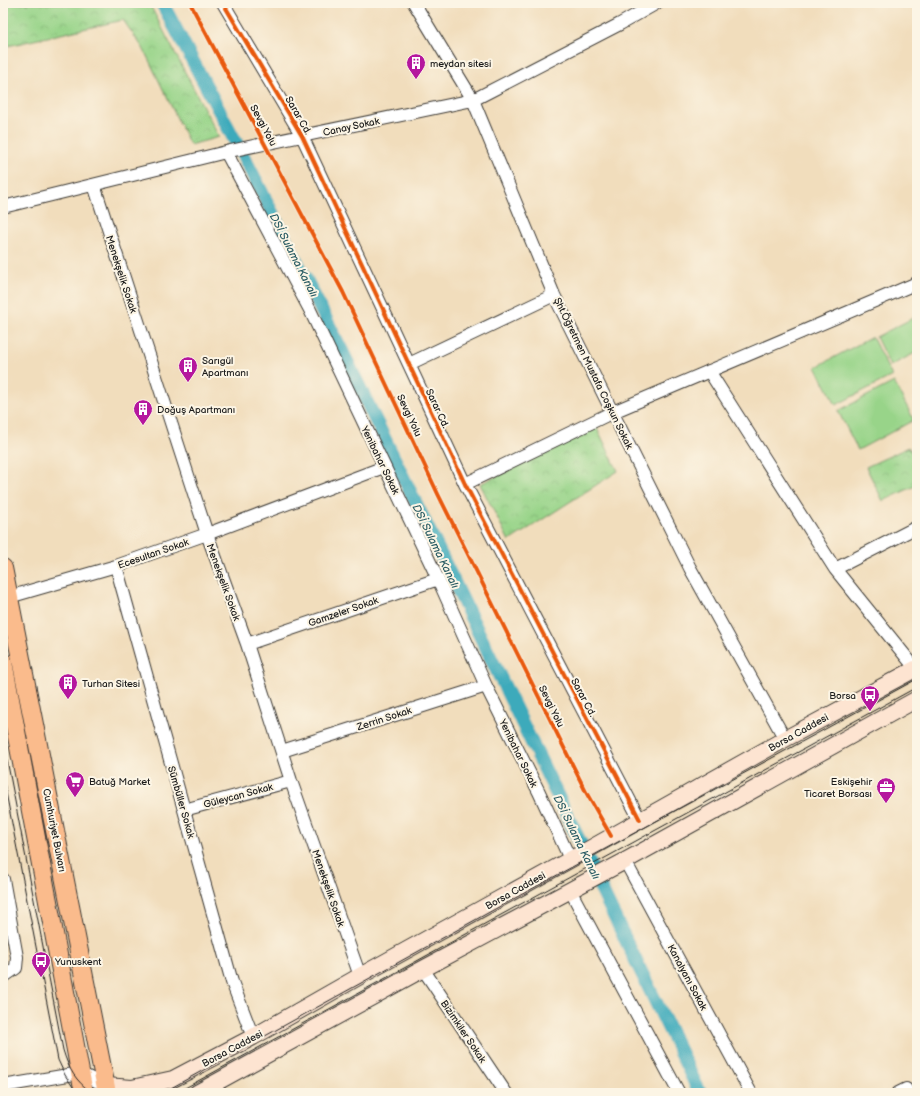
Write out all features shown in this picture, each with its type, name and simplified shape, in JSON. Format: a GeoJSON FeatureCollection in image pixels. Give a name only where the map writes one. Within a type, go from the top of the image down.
{"type":"FeatureCollection","features":[{"type":"Feature","properties":{"kind":"main road","name":"Cumhuriyet Bulvarı"},"geometry":{"type":"LineString","coordinates":[[3,568],[106,1090]]}},
{"type":"Feature","properties":{"kind":"main road","name":"Cumhuriyet Bulvarı"},"geometry":{"type":"LineString","coordinates":[[3,662],[84,1093]]}},
{"type":"Feature","properties":{"kind":"main road","name":"Borsa Caddesi"},"geometry":{"type":"LineString","coordinates":[[106,1090],[132,1088],[173,1079],[253,1037],[785,739],[916,668]]}},
{"type":"Feature","properties":{"kind":"main road"},"geometry":{"type":"LineString","coordinates":[[197,1093],[423,969],[621,863],[917,699]]}},
{"type":"Feature","properties":{"kind":"street","name":"Sarar Cd."},"geometry":{"type":"LineString","coordinates":[[224,3],[302,136],[465,484],[640,820]]}},
{"type":"Feature","properties":{"kind":"street","name":"Şht.Öğretmen Mustafa Coşkun Sokak"},"geometry":{"type":"LineString","coordinates":[[414,3],[473,100],[554,294],[690,568],[785,739]]}},
{"type":"Feature","properties":{"kind":"street","name":"Canay Sokak"},"geometry":{"type":"LineString","coordinates":[[3,207],[228,151],[473,100],[620,24],[657,3]]}},
{"type":"Feature","properties":{"kind":"street","name":"Yenibahar Sokak"},"geometry":{"type":"LineString","coordinates":[[228,151],[310,310],[438,579],[486,686],[572,858]]}},
{"type":"Feature","properties":{"kind":"street","name":"Menekşelik Sokak"},"geometry":{"type":"LineString","coordinates":[[94,185],[206,534],[247,644],[291,781],[360,976]]}},
{"type":"Feature","properties":{"kind":"street"},"geometry":{"type":"LineString","coordinates":[[465,484],[613,412],[917,283]]}},
{"type":"Feature","properties":{"kind":"street"},"geometry":{"type":"LineString","coordinates":[[409,364],[554,294]]}},
{"type":"Feature","properties":{"kind":"street"},"geometry":{"type":"LineString","coordinates":[[709,371],[835,569],[916,668]]}},
{"type":"Feature","properties":{"kind":"street","name":"Ecesultan Sokak"},"geometry":{"type":"LineString","coordinates":[[9,597],[116,566],[384,467]]}},
{"type":"Feature","properties":{"kind":"street"},"geometry":{"type":"LineString","coordinates":[[835,569],[917,528]]}},
{"type":"Feature","properties":{"kind":"street","name":"Sümbüller Sokak"},"geometry":{"type":"LineString","coordinates":[[116,566],[232,982],[253,1037]]}},
{"type":"Feature","properties":{"kind":"street","name":"Gamzeler Sokak"},"geometry":{"type":"LineString","coordinates":[[247,644],[438,579]]}},
{"type":"Feature","properties":{"kind":"street","name":"Zerrin Sokak"},"geometry":{"type":"LineString","coordinates":[[282,751],[486,686]]}},
{"type":"Feature","properties":{"kind":"street","name":"Güleycan Sokak"},"geometry":{"type":"LineString","coordinates":[[184,810],[291,781]]}},
{"type":"Feature","properties":{"kind":"street","name":"Kanalyanı Sokak"},"geometry":{"type":"LineString","coordinates":[[621,863],[751,1093]]}},
{"type":"Feature","properties":{"kind":"street"},"geometry":{"type":"LineString","coordinates":[[3,879],[17,957],[16,968],[3,977]]}},
{"type":"Feature","properties":{"kind":"street"},"geometry":{"type":"LineString","coordinates":[[570,890],[679,1093]]}},
{"type":"Feature","properties":{"kind":"street","name":"Bizimkiler Sokak"},"geometry":{"type":"LineString","coordinates":[[423,969],[506,1093]]}},
{"type":"Feature","properties":{"kind":"street"},"geometry":{"type":"LineString","coordinates":[[3,1086],[80,1073],[106,1090]]}},
{"type":"Feature","properties":{"kind":"street"},"geometry":{"type":"LineString","coordinates":[[898,1093],[906,1089],[908,1093]]}},
{"type":"Feature","properties":{"kind":"green space"},"geometry":{"type":"Polygon","coordinates":[[[3,3],[149,3],[219,137],[190,145],[143,48],[123,20],[3,47],[3,3]]]}},
{"type":"Feature","properties":{"kind":"green space"},"geometry":{"type":"Polygon","coordinates":[[[917,316],[917,352],[890,366],[876,337],[917,316]]]}},
{"type":"Feature","properties":{"kind":"green space"},"geometry":{"type":"Polygon","coordinates":[[[872,337],[892,376],[836,405],[816,367],[872,337]]]}},
{"type":"Feature","properties":{"kind":"green space"},"geometry":{"type":"Polygon","coordinates":[[[894,382],[914,420],[858,450],[838,411],[894,382]]]}},
{"type":"Feature","properties":{"kind":"green space"},"geometry":{"type":"Polygon","coordinates":[[[597,428],[618,471],[509,541],[480,484],[597,428]]]}},
{"type":"Feature","properties":{"kind":"green space"},"geometry":{"type":"Polygon","coordinates":[[[909,447],[917,464],[917,485],[883,501],[866,467],[909,447]]]}},
{"type":"Feature","properties":{"kind":"waterway","name":"DSİ Sulama Kanalı"},"geometry":{"type":"LineString","coordinates":[[162,3],[249,167],[342,351],[700,1093]]}},
{"type":"Feature","properties":{"kind":"tram line"},"geometry":{"type":"LineString","coordinates":[[162,1093],[495,909],[917,679]]}},
{"type":"Feature","properties":{"kind":"tram line"},"geometry":{"type":"LineString","coordinates":[[176,1093],[917,687]]}},
{"type":"Feature","properties":{"kind":"tram line"},"geometry":{"type":"LineString","coordinates":[[3,739],[63,1050],[73,1074],[81,1084],[92,1093]]}},
{"type":"Feature","properties":{"kind":"tram line"},"geometry":{"type":"LineString","coordinates":[[3,777],[58,1060],[65,1075],[77,1093]]}},
{"type":"Feature","properties":{"kind":"cycle path","name":"Sevgi Yolu"},"geometry":{"type":"LineString","coordinates":[[190,3],[343,292],[438,494],[587,794],[611,836]]}},
{"type":"Feature","properties":{"kind":"cycle path"},"geometry":{"type":"LineString","coordinates":[[223,3],[302,136],[465,484],[640,820]]}},
{"type":"Feature","properties":{"kind":"place","name":"meydan sitesi"},"geometry":{"type":"Point","coordinates":[416,80]}},
{"type":"Feature","properties":{"kind":"place","name":"Sarıgül Apartmanı"},"geometry":{"type":"Point","coordinates":[188,383]}},
{"type":"Feature","properties":{"kind":"place","name":"Doğuş Apartmanı"},"geometry":{"type":"Point","coordinates":[143,426]}},
{"type":"Feature","properties":{"kind":"place","name":"Turhan Sitesi"},"geometry":{"type":"Point","coordinates":[68,700]}},
{"type":"Feature","properties":{"kind":"place","name":"Borsa"},"geometry":{"type":"Point","coordinates":[870,712]}},
{"type":"Feature","properties":{"kind":"place","name":"Batuğ Market"},"geometry":{"type":"Point","coordinates":[75,798]}},
{"type":"Feature","properties":{"kind":"place","name":"Eskişehir Ticaret Borsası"},"geometry":{"type":"Point","coordinates":[886,804]}},
{"type":"Feature","properties":{"kind":"place","name":"Yunuskent"},"geometry":{"type":"Point","coordinates":[41,978]}}]}
